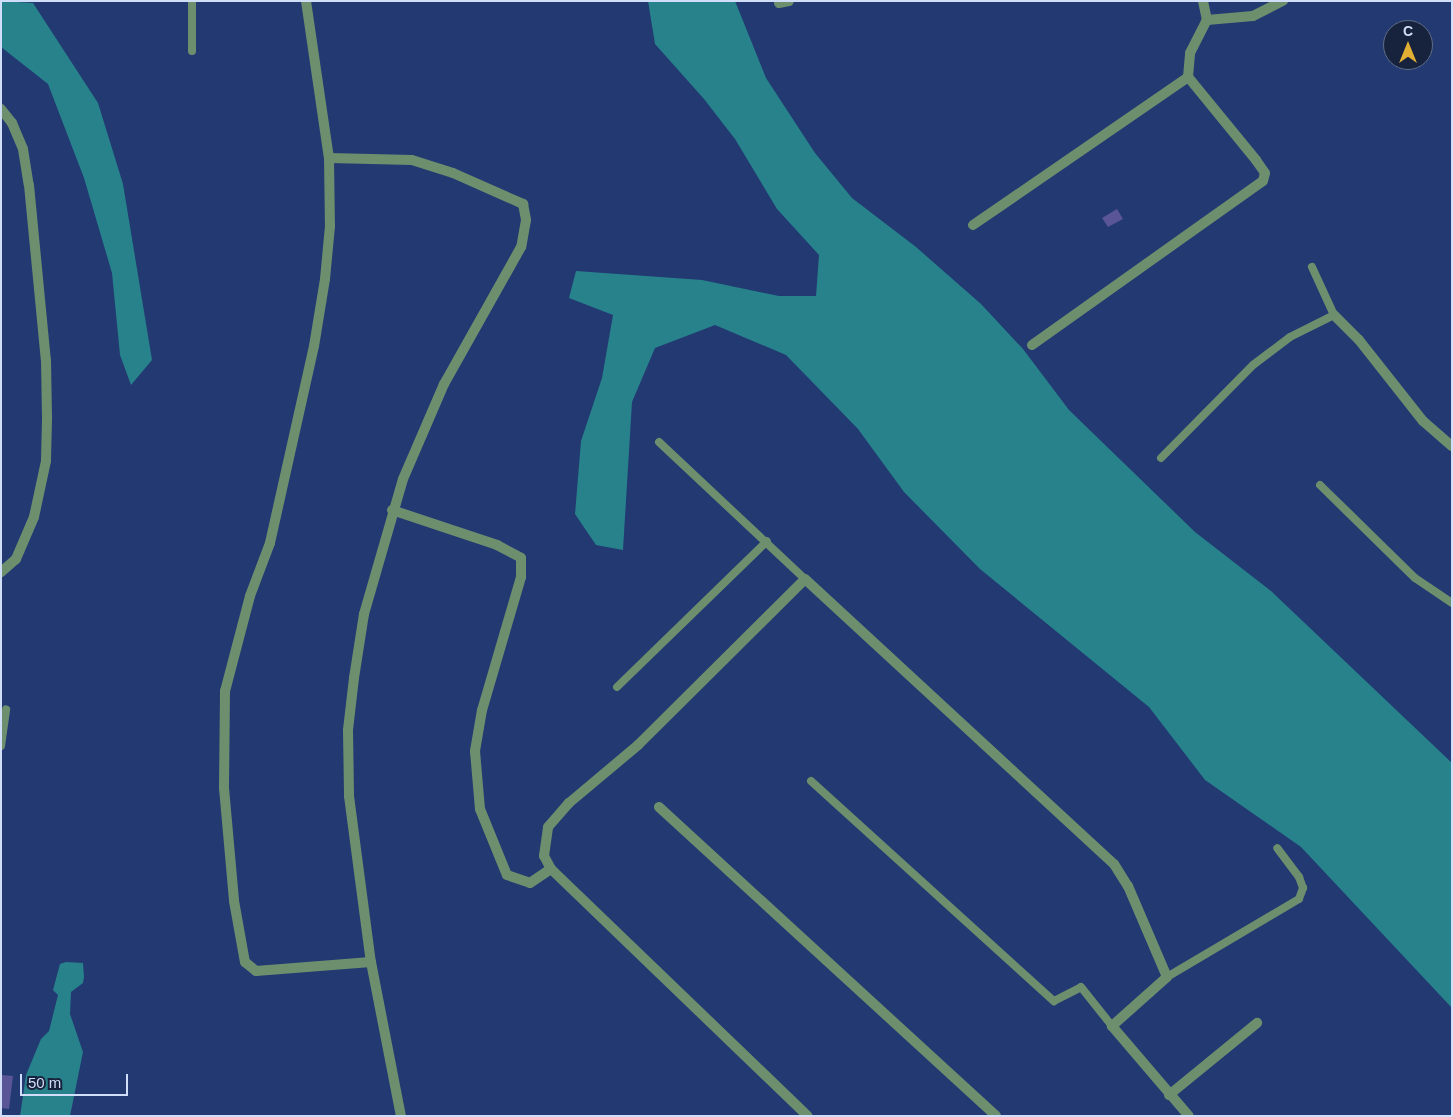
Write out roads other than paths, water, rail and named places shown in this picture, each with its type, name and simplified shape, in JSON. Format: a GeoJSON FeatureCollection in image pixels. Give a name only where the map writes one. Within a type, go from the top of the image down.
{"type":"FeatureCollection","features":[{"type":"Feature","properties":{"kind":"street"},"geometry":{"type":"LineString","coordinates":[[306,1],[329,158],[330,226],[314,346],[270,543],[250,596],[226,690],[224,788],[234,902],[245,962],[256,971],[372,962]]}},
{"type":"Feature","properties":{"kind":"street"},"geometry":{"type":"LineString","coordinates":[[1032,345],[1263,181],[1265,174],[1256,160],[1188,77],[1190,53],[1207,20],[1203,1]]}},
{"type":"Feature","properties":{"kind":"street"},"geometry":{"type":"LineString","coordinates":[[1207,20],[1253,16],[1282,1]]}},
{"type":"Feature","properties":{"kind":"street"},"geometry":{"type":"LineString","coordinates":[[973,224],[1188,77]]}},
{"type":"Feature","properties":{"kind":"street"},"geometry":{"type":"LineString","coordinates":[[1,109],[12,123],[23,149],[29,185],[46,360],[48,419],[46,461],[34,517],[16,559],[1,572]]}},
{"type":"Feature","properties":{"kind":"street"},"geometry":{"type":"LineString","coordinates":[[329,158],[412,160],[507,194],[524,204],[526,220],[521,246],[444,384],[392,510],[364,614],[348,730],[349,796],[372,962],[401,1116]]}},
{"type":"Feature","properties":{"kind":"street"},"geometry":{"type":"LineString","coordinates":[[1334,315],[1394,381],[1423,421],[1452,446]]}},
{"type":"Feature","properties":{"kind":"street"},"geometry":{"type":"LineString","coordinates":[[392,510],[497,546],[520,558],[521,577],[482,710],[475,751],[480,809],[507,875],[530,883],[551,869]]}},
{"type":"Feature","properties":{"kind":"street"},"geometry":{"type":"LineString","coordinates":[[808,1116],[551,869],[544,856],[544,842],[553,821],[638,745],[805,579],[1114,864],[1128,886],[1167,977],[1112,1026],[1169,1095],[1189,1116]]}},
{"type":"Feature","properties":{"kind":"street"},"geometry":{"type":"LineString","coordinates":[[659,807],[996,1116]]}},
{"type":"Feature","properties":{"kind":"street"},"geometry":{"type":"LineString","coordinates":[[1169,1095],[1257,1023]]}},
{"type":"Feature","properties":{"kind":"lane"},"geometry":{"type":"LineString","coordinates":[[192,1],[192,51]]}},
{"type":"Feature","properties":{"kind":"lane"},"geometry":{"type":"LineString","coordinates":[[1161,458],[1254,365],[1290,337],[1334,315],[1312,267]]}},
{"type":"Feature","properties":{"kind":"lane"},"geometry":{"type":"LineString","coordinates":[[659,442],[767,541],[805,579]]}},
{"type":"Feature","properties":{"kind":"lane"},"geometry":{"type":"LineString","coordinates":[[1320,485],[1415,578],[1452,603]]}},
{"type":"Feature","properties":{"kind":"lane"},"geometry":{"type":"LineString","coordinates":[[618,687],[767,541]]}},
{"type":"Feature","properties":{"kind":"lane"},"geometry":{"type":"LineString","coordinates":[[1,746],[6,709]]}},
{"type":"Feature","properties":{"kind":"lane"},"geometry":{"type":"LineString","coordinates":[[811,781],[1054,1001],[1081,987],[1112,1026]]}},
{"type":"Feature","properties":{"kind":"lane"},"geometry":{"type":"LineString","coordinates":[[1167,977],[1299,899],[1303,888],[1299,877],[1277,848]]}}]}
